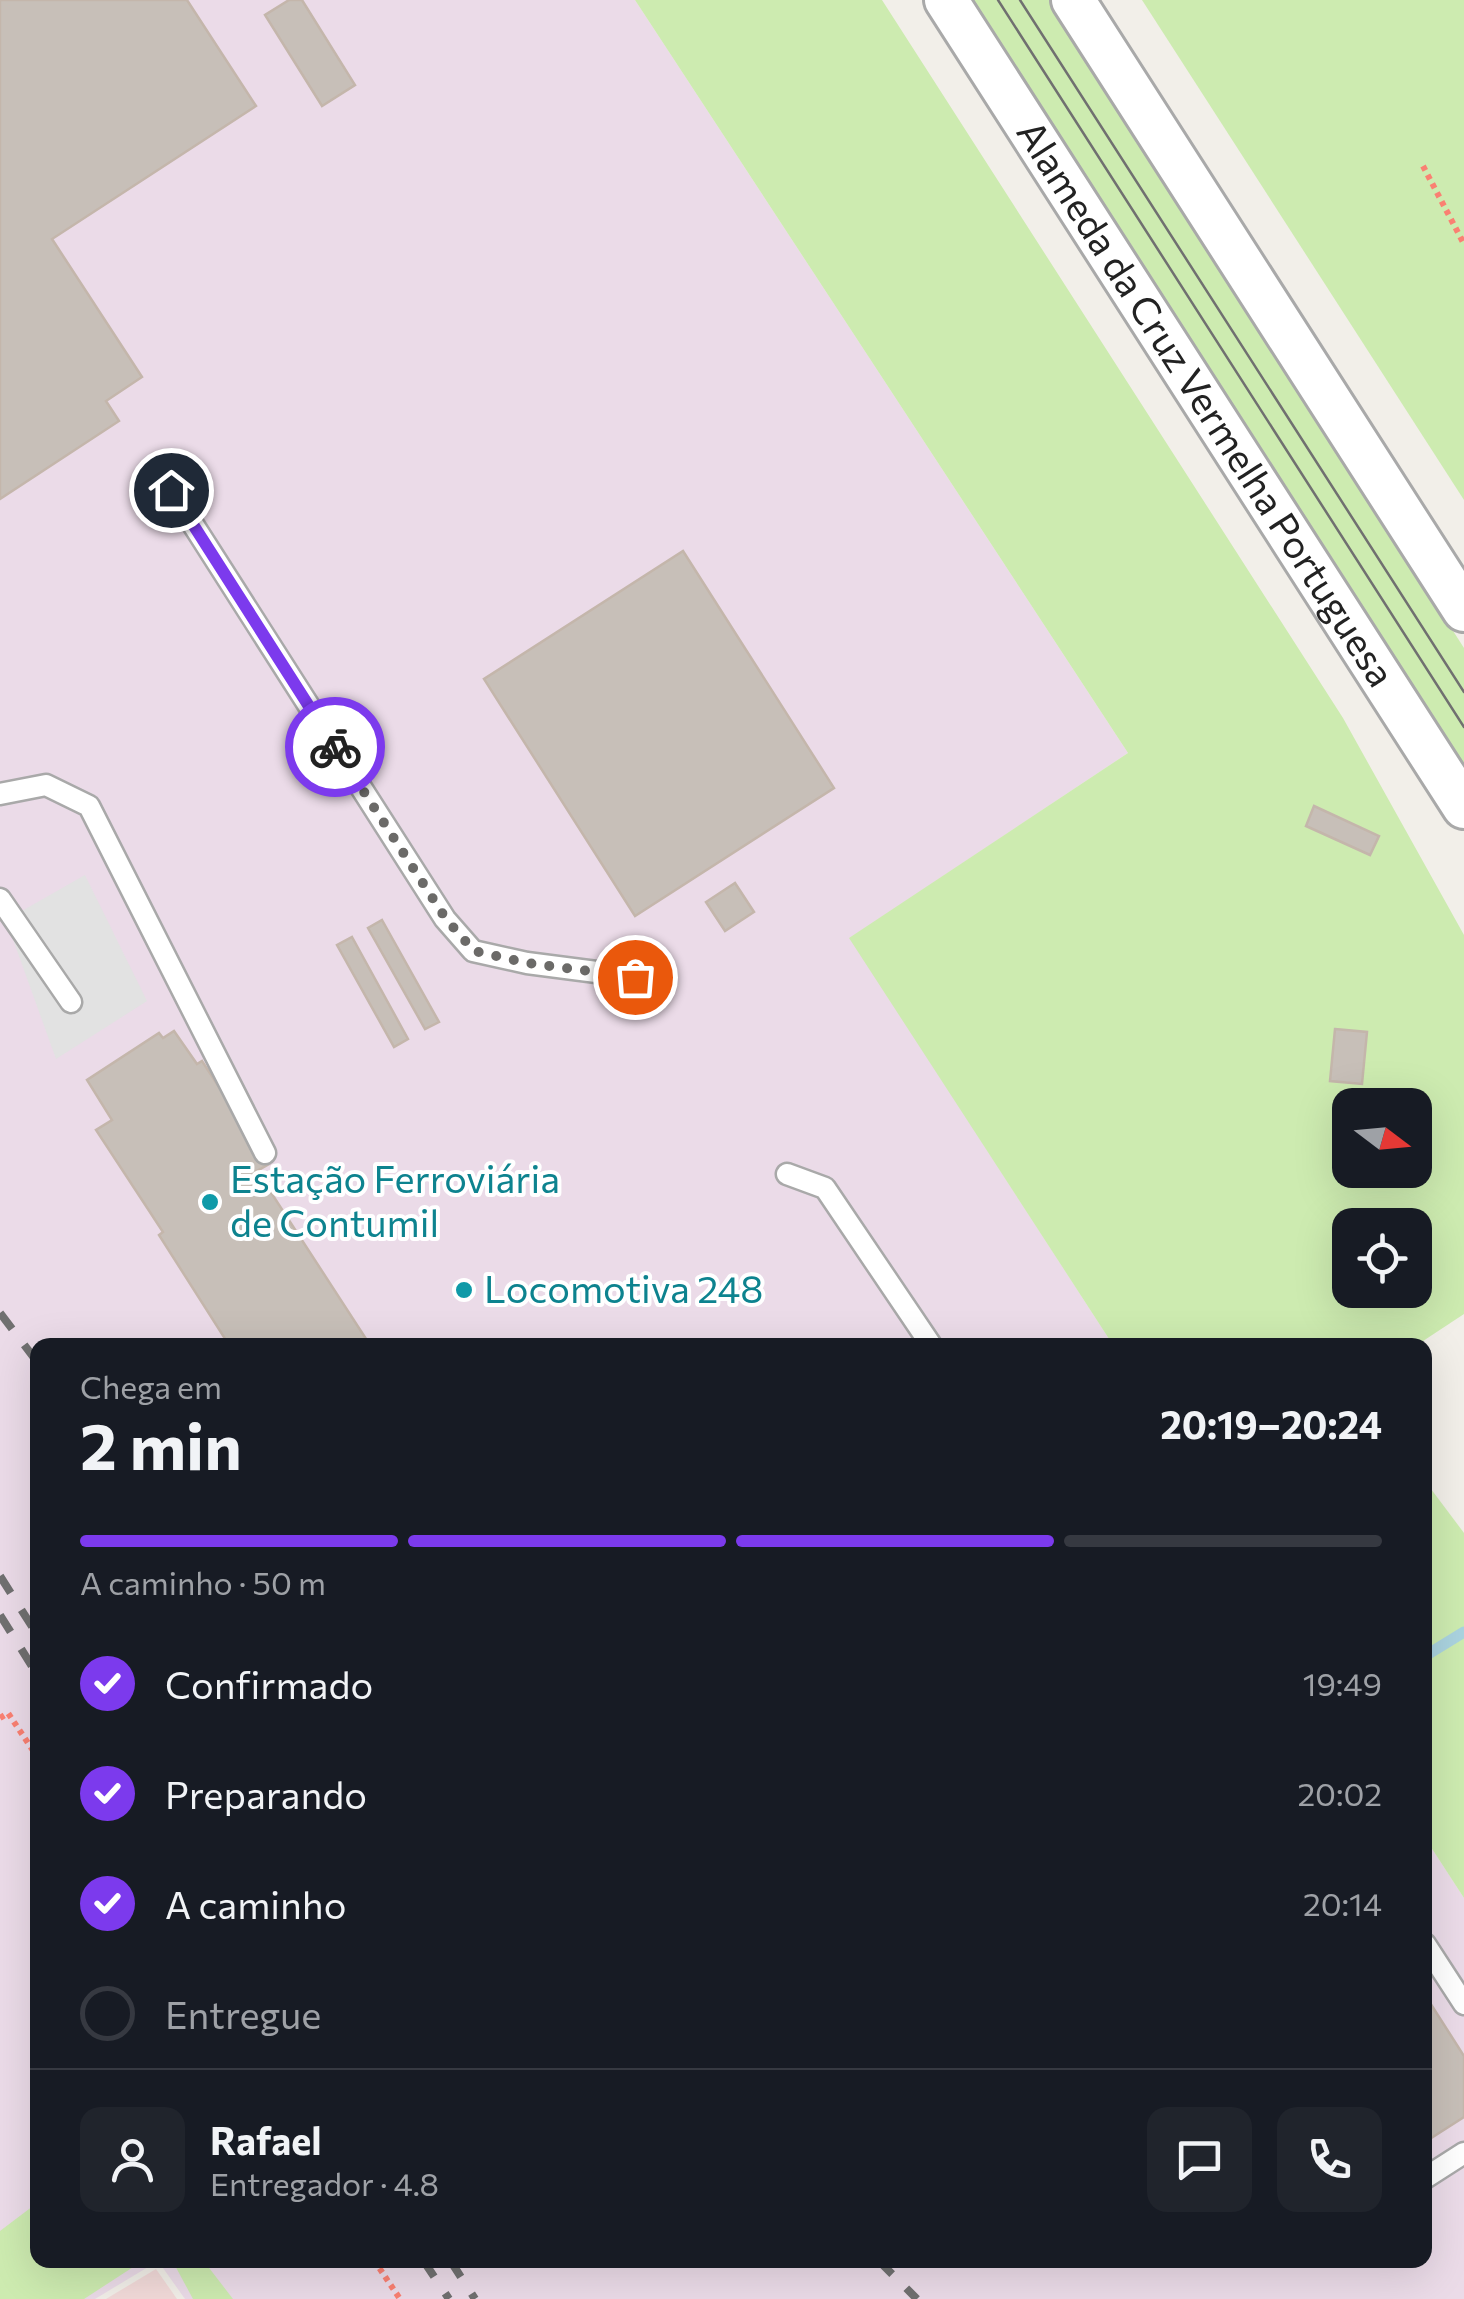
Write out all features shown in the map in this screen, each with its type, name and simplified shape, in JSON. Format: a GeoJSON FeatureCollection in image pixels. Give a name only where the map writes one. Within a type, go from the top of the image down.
{"type":"FeatureCollection","features":[{"type":"Feature","properties":{"kind":"street","name":"Alameda da Cruz Vermelha Portuguesa"},"geometry":{"type":"LineString","coordinates":[[946,0],[1464,806]]}},
{"type":"Feature","properties":{"kind":"street"},"geometry":{"type":"LineString","coordinates":[[1073,0],[1464,610]]}},
{"type":"Feature","properties":{"kind":"lane"},"geometry":{"type":"LineString","coordinates":[[171,490],[446,919],[474,951],[527,963],[635,977]]}},
{"type":"Feature","properties":{"kind":"lane"},"geometry":{"type":"LineString","coordinates":[[0,794],[46,784],[90,806],[264,1153]]}},
{"type":"Feature","properties":{"kind":"lane"},"geometry":{"type":"LineString","coordinates":[[0,899],[71,1002]]}},
{"type":"Feature","properties":{"kind":"lane"},"geometry":{"type":"LineString","coordinates":[[787,1174],[825,1188],[926,1338]]}},
{"type":"Feature","properties":{"kind":"lane"},"geometry":{"type":"LineString","coordinates":[[1432,1955],[1464,2004]]}},
{"type":"Feature","properties":{"kind":"lane"},"geometry":{"type":"LineString","coordinates":[[1432,2174],[1464,2153]]}},
{"type":"Feature","properties":{"kind":"path"},"geometry":{"type":"LineString","coordinates":[[1423,166],[1464,244]]}},
{"type":"Feature","properties":{"kind":"path"},"geometry":{"type":"LineString","coordinates":[[0,1718],[8,1712],[30,1746]]}},
{"type":"Feature","properties":{"kind":"path"},"geometry":{"type":"LineString","coordinates":[[379,2268],[400,2299]]}},
{"type":"Feature","properties":{"kind":"shaded area"},"geometry":{"type":"Polygon","coordinates":[[[0,0],[635,0],[1128,753],[850,938],[1108,1338],[30,1338],[30,2268],[146,2268],[95,2299],[0,2299],[0,0]]]}},
{"type":"Feature","properties":{"kind":"shaded area"},"geometry":{"type":"Polygon","coordinates":[[[85,875],[147,1001],[56,1059],[6,920],[85,875]]]}},
{"type":"Feature","properties":{"kind":"shaded area"},"geometry":{"type":"Polygon","coordinates":[[[1432,1849],[1464,1898],[1464,2299],[185,2299],[163,2268],[1432,2268],[1432,1849]]]}},
{"type":"Feature","properties":{"kind":"shaded area"},"geometry":{"type":"Polygon","coordinates":[[[156,2269],[177,2299],[106,2299],[156,2269]]]}},
{"type":"Feature","properties":{"kind":"green space"},"geometry":{"type":"Polygon","coordinates":[[[635,0],[882,0],[1343,718],[1464,935],[1464,1314],[1428,1338],[1108,1338],[849,938],[1128,753],[635,0]]]}},
{"type":"Feature","properties":{"kind":"green space"},"geometry":{"type":"Polygon","coordinates":[[[965,0],[1049,0],[1464,648],[1464,766],[965,0]]]}},
{"type":"Feature","properties":{"kind":"green space"},"geometry":{"type":"Polygon","coordinates":[[[1142,0],[1464,0],[1464,500],[1142,0]]]}},
{"type":"Feature","properties":{"kind":"green space"},"geometry":{"type":"Polygon","coordinates":[[[1432,1490],[1464,1533],[1464,1898],[1432,1849],[1432,1490]]]}},
{"type":"Feature","properties":{"kind":"green space"},"geometry":{"type":"Polygon","coordinates":[[[30,2208],[30,2268],[132,2268],[84,2299],[0,2299],[0,2231],[30,2208]]]}},
{"type":"Feature","properties":{"kind":"green space"},"geometry":{"type":"Polygon","coordinates":[[[176,2268],[209,2268],[233,2299],[193,2299],[176,2268]]]}},
{"type":"Feature","properties":{"kind":"building"},"geometry":{"type":"Polygon","coordinates":[[[0,0],[187,0],[256,106],[52,239],[142,377],[106,401],[119,421],[0,499],[0,0]]]}},
{"type":"Feature","properties":{"kind":"building"},"geometry":{"type":"Polygon","coordinates":[[[289,0],[302,0],[355,85],[322,106],[265,15],[289,0]]]}},
{"type":"Feature","properties":{"kind":"building"},"geometry":{"type":"Polygon","coordinates":[[[683,551],[834,788],[635,916],[484,679],[683,551]]]}},
{"type":"Feature","properties":{"kind":"building"},"geometry":{"type":"Polygon","coordinates":[[[1314,806],[1379,836],[1370,855],[1306,826],[1314,806]]]}},
{"type":"Feature","properties":{"kind":"building"},"geometry":{"type":"Polygon","coordinates":[[[735,883],[754,912],[725,931],[706,902],[735,883]]]}},
{"type":"Feature","properties":{"kind":"building"},"geometry":{"type":"Polygon","coordinates":[[[382,920],[439,1022],[425,1029],[368,928],[382,920]]]}},
{"type":"Feature","properties":{"kind":"building"},"geometry":{"type":"Polygon","coordinates":[[[352,937],[408,1039],[394,1047],[337,945],[352,937]]]}},
{"type":"Feature","properties":{"kind":"building"},"geometry":{"type":"Polygon","coordinates":[[[1335,1029],[1367,1032],[1362,1084],[1330,1081],[1335,1029]]]}},
{"type":"Feature","properties":{"kind":"building","name":"Estação Ferroviária de Contumil"},"geometry":{"type":"Polygon","coordinates":[[[174,1031],[197,1064],[202,1061],[269,1164],[257,1171],[365,1338],[225,1338],[159,1235],[163,1232],[96,1130],[112,1120],[87,1080],[159,1033],[163,1038],[174,1031]]]}},
{"type":"Feature","properties":{"kind":"building"},"geometry":{"type":"Polygon","coordinates":[[[1432,2006],[1464,2056],[1464,2117],[1432,2138],[1432,2006]]]}},
{"type":"Feature","properties":{"kind":"waterway"},"geometry":{"type":"LineString","coordinates":[[1432,1652],[1464,1632]]}},
{"type":"Feature","properties":{"kind":"tram line"},"geometry":{"type":"LineString","coordinates":[[998,0],[1464,727]]}},
{"type":"Feature","properties":{"kind":"tram line"},"geometry":{"type":"LineString","coordinates":[[1020,0],[1464,692]]}},
{"type":"Feature","properties":{"kind":"railway"},"geometry":{"type":"LineString","coordinates":[[0,1313],[30,1352]]}},
{"type":"Feature","properties":{"kind":"railway"},"geometry":{"type":"LineString","coordinates":[[0,1576],[30,1623]]}},
{"type":"Feature","properties":{"kind":"railway"},"geometry":{"type":"LineString","coordinates":[[0,1615],[30,1663]]}},
{"type":"Feature","properties":{"kind":"railway"},"geometry":{"type":"LineString","coordinates":[[428,2268],[449,2299]]}},
{"type":"Feature","properties":{"kind":"railway"},"geometry":{"type":"LineString","coordinates":[[455,2268],[475,2299]]}},
{"type":"Feature","properties":{"kind":"railway"},"geometry":{"type":"LineString","coordinates":[[886,2268],[917,2299]]}},
{"type":"Feature","properties":{"kind":"way so far"},"geometry":{"type":"LineString","coordinates":[[335,747],[446,919],[474,951],[527,963],[635,977]]}},
{"type":"Feature","properties":{"kind":"place","name":"Estação Ferroviária de Contumil"},"geometry":{"type":"Point","coordinates":[210,1202]}},
{"type":"Feature","properties":{"kind":"place","name":"Locomotiva 248"},"geometry":{"type":"Point","coordinates":[464,1290]}},
{"type":"Feature","properties":{"kind":"route"},"geometry":{"type":"LineString","coordinates":[[171,490],[335,747]]}}]}
